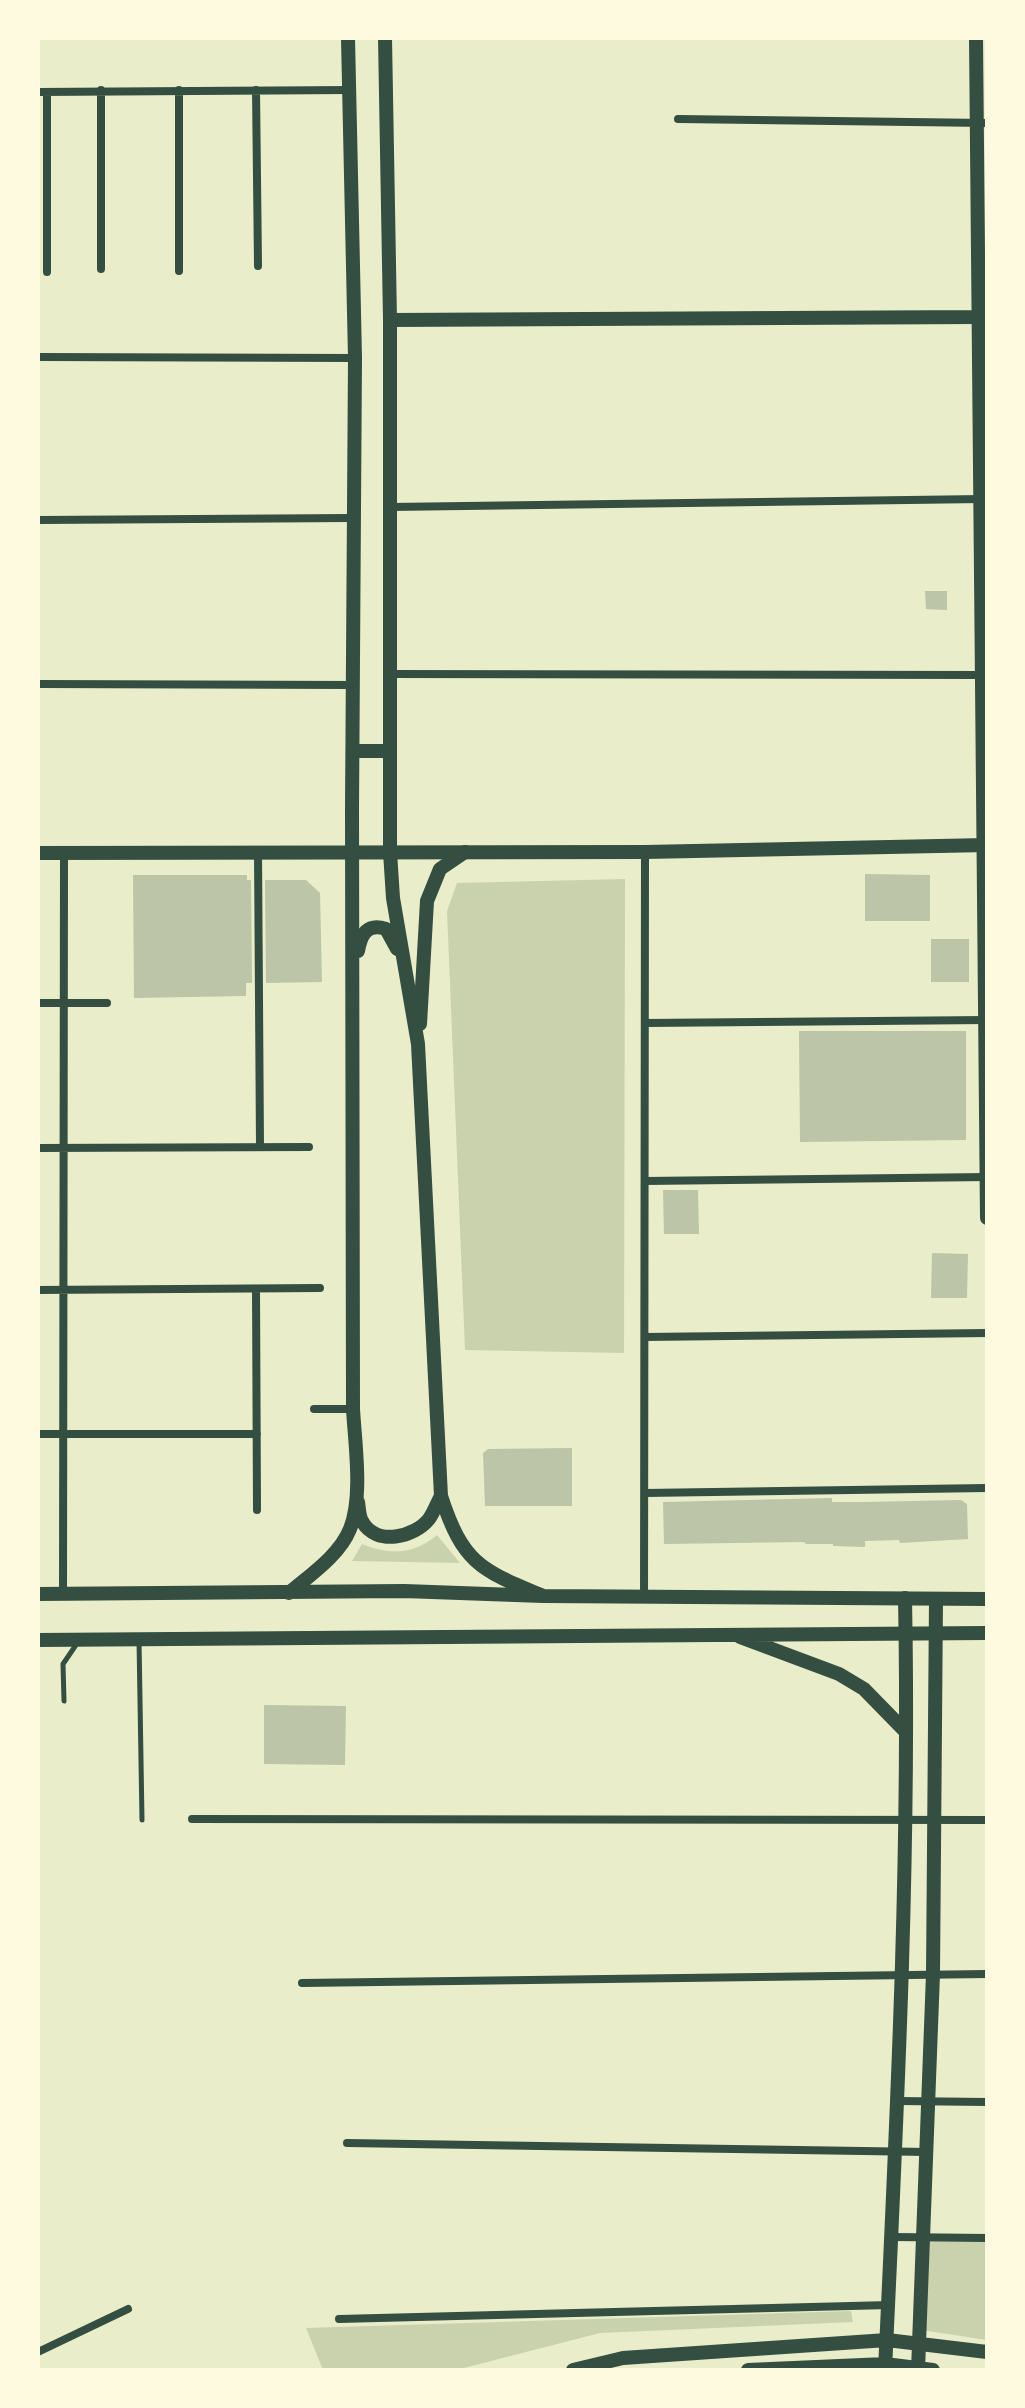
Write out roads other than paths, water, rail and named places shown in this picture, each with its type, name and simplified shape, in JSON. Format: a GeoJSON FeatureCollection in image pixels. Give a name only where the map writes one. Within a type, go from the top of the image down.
{"type":"FeatureCollection","features":[{"type":"Feature","properties":{"kind":"main road"},"geometry":{"type":"LineString","coordinates":[[348,38],[355,358],[352,852],[353,1409],[356,1493],[362,1522],[379,1535],[395,1537],[422,1526],[431,1517],[441,1496]]}},
{"type":"Feature","properties":{"kind":"main road"},"geometry":{"type":"LineString","coordinates":[[385,38],[390,320],[390,852],[402,960],[418,1044]]}},
{"type":"Feature","properties":{"kind":"main road"},"geometry":{"type":"LineString","coordinates":[[976,38],[982,123],[984,318],[987,1218]]}},
{"type":"Feature","properties":{"kind":"main road"},"geometry":{"type":"LineString","coordinates":[[390,320],[984,318]]}},
{"type":"Feature","properties":{"kind":"main road"},"geometry":{"type":"LineString","coordinates":[[353,751],[389,751]]}},
{"type":"Feature","properties":{"kind":"main road"},"geometry":{"type":"LineString","coordinates":[[38,853],[645,852],[985,845]]}},
{"type":"Feature","properties":{"kind":"main road"},"geometry":{"type":"LineString","coordinates":[[465,852],[440,869],[427,901],[418,1044],[441,1496],[455,1535],[478,1565],[543,1596]]}},
{"type":"Feature","properties":{"kind":"main road"},"geometry":{"type":"LineString","coordinates":[[354,972],[360,943],[364,932],[370,927],[386,929],[402,960]]}},
{"type":"Feature","properties":{"kind":"main road"},"geometry":{"type":"LineString","coordinates":[[289,1593],[328,1560],[342,1541],[350,1529],[356,1493]]}},
{"type":"Feature","properties":{"kind":"main road"},"geometry":{"type":"LineString","coordinates":[[38,1594],[404,1591],[543,1596],[987,1599]]}},
{"type":"Feature","properties":{"kind":"main road"},"geometry":{"type":"LineString","coordinates":[[885,2367],[899,2101],[905,1820],[905,1598]]}},
{"type":"Feature","properties":{"kind":"main road"},"geometry":{"type":"LineString","coordinates":[[748,2370],[923,2369],[920,2342],[933,1974],[936,1599]]}},
{"type":"Feature","properties":{"kind":"main road"},"geometry":{"type":"LineString","coordinates":[[38,1640],[987,1633]]}},
{"type":"Feature","properties":{"kind":"main road"},"geometry":{"type":"LineString","coordinates":[[732,1634],[852,1681],[864,1689],[905,1731]]}},
{"type":"Feature","properties":{"kind":"main road"},"geometry":{"type":"LineString","coordinates":[[573,2370],[623,2358],[887,2340],[987,2352]]}},
{"type":"Feature","properties":{"kind":"street"},"geometry":{"type":"LineString","coordinates":[[101,90],[101,269]]}},
{"type":"Feature","properties":{"kind":"street"},"geometry":{"type":"LineString","coordinates":[[179,90],[179,271]]}},
{"type":"Feature","properties":{"kind":"street"},"geometry":{"type":"LineString","coordinates":[[256,90],[258,266]]}},
{"type":"Feature","properties":{"kind":"street"},"geometry":{"type":"LineString","coordinates":[[47,272],[43,92],[350,90]]}},
{"type":"Feature","properties":{"kind":"street"},"geometry":{"type":"LineString","coordinates":[[678,119],[982,123]]}},
{"type":"Feature","properties":{"kind":"street"},"geometry":{"type":"LineString","coordinates":[[38,357],[355,358]]}},
{"type":"Feature","properties":{"kind":"street"},"geometry":{"type":"LineString","coordinates":[[391,507],[984,499]]}},
{"type":"Feature","properties":{"kind":"street"},"geometry":{"type":"LineString","coordinates":[[38,520],[352,518]]}},
{"type":"Feature","properties":{"kind":"street"},"geometry":{"type":"LineString","coordinates":[[389,674],[985,674]]}},
{"type":"Feature","properties":{"kind":"street"},"geometry":{"type":"LineString","coordinates":[[38,684],[353,685]]}},
{"type":"Feature","properties":{"kind":"street"},"geometry":{"type":"LineString","coordinates":[[258,852],[260,1147]]}},
{"type":"Feature","properties":{"kind":"street"},"geometry":{"type":"LineString","coordinates":[[644,1597],[645,852]]}},
{"type":"Feature","properties":{"kind":"street"},"geometry":{"type":"LineString","coordinates":[[63,1594],[64,853]]}},
{"type":"Feature","properties":{"kind":"street"},"geometry":{"type":"LineString","coordinates":[[38,1003],[107,1003]]}},
{"type":"Feature","properties":{"kind":"street"},"geometry":{"type":"LineString","coordinates":[[645,1023],[986,1020]]}},
{"type":"Feature","properties":{"kind":"street"},"geometry":{"type":"LineString","coordinates":[[38,1148],[309,1147]]}},
{"type":"Feature","properties":{"kind":"street"},"geometry":{"type":"LineString","coordinates":[[645,1181],[987,1177]]}},
{"type":"Feature","properties":{"kind":"street"},"geometry":{"type":"LineString","coordinates":[[38,1290],[320,1288]]}},
{"type":"Feature","properties":{"kind":"street"},"geometry":{"type":"LineString","coordinates":[[256,1289],[257,1510]]}},
{"type":"Feature","properties":{"kind":"street"},"geometry":{"type":"LineString","coordinates":[[645,1337],[987,1333]]}},
{"type":"Feature","properties":{"kind":"street"},"geometry":{"type":"LineString","coordinates":[[314,1409],[353,1409]]}},
{"type":"Feature","properties":{"kind":"street"},"geometry":{"type":"LineString","coordinates":[[38,1434],[257,1434]]}},
{"type":"Feature","properties":{"kind":"street"},"geometry":{"type":"LineString","coordinates":[[645,1493],[987,1488]]}},
{"type":"Feature","properties":{"kind":"street"},"geometry":{"type":"LineString","coordinates":[[192,1819],[987,1820]]}},
{"type":"Feature","properties":{"kind":"street"},"geometry":{"type":"LineString","coordinates":[[302,1983],[987,1974]]}},
{"type":"Feature","properties":{"kind":"street"},"geometry":{"type":"LineString","coordinates":[[899,2101],[987,2102]]}},
{"type":"Feature","properties":{"kind":"street"},"geometry":{"type":"LineString","coordinates":[[347,2143],[927,2152]]}},
{"type":"Feature","properties":{"kind":"street"},"geometry":{"type":"LineString","coordinates":[[893,2237],[987,2238]]}},
{"type":"Feature","properties":{"kind":"street"},"geometry":{"type":"LineString","coordinates":[[339,2319],[890,2305]]}},
{"type":"Feature","properties":{"kind":"street"},"geometry":{"type":"LineString","coordinates":[[38,2352],[128,2309]]}},
{"type":"Feature","properties":{"kind":"lane"},"geometry":{"type":"LineString","coordinates":[[139,1639],[142,1820]]}},
{"type":"Feature","properties":{"kind":"lane"},"geometry":{"type":"LineString","coordinates":[[64,1701],[63,1664],[79,1640]]}}]}
